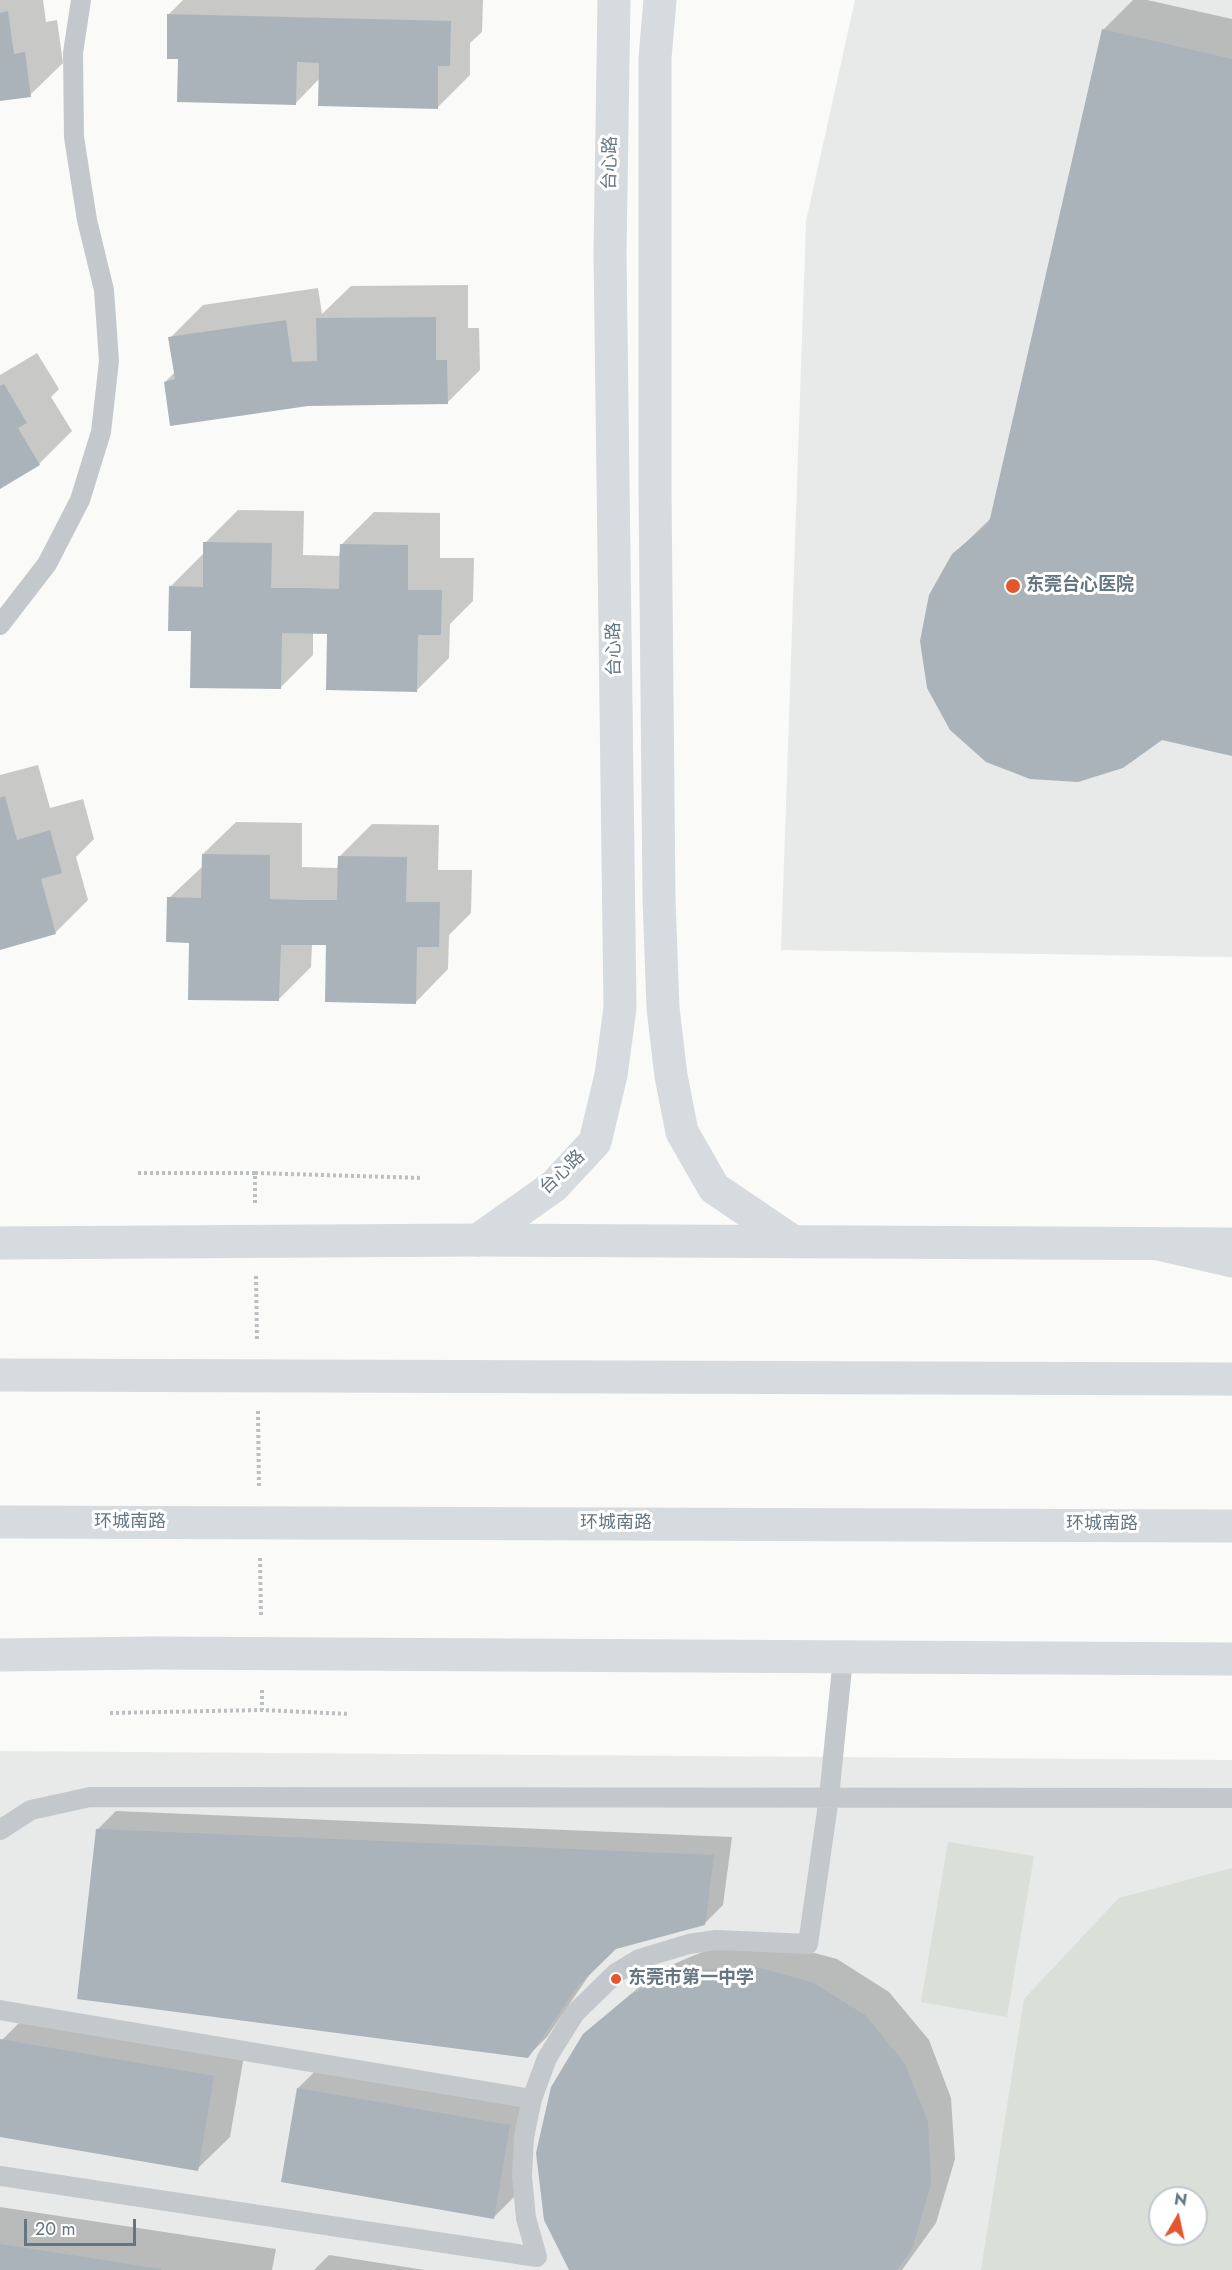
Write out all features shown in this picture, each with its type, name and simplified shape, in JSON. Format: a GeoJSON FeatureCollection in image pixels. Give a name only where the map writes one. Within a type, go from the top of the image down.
{"type":"FeatureCollection","features":[{"type":"Feature","properties":{"kind":"main road","name":"台心路"},"geometry":{"type":"LineString","coordinates":[[478,1240],[554,1186],[595,1142],[611,1075],[620,1008],[610,253],[614,0]]}},
{"type":"Feature","properties":{"kind":"main road"},"geometry":{"type":"LineString","coordinates":[[660,0],[655,58],[655,490],[659,899],[663,1008],[671,1076],[682,1132],[714,1188],[792,1241]]}},
{"type":"Feature","properties":{"kind":"main road"},"geometry":{"type":"LineString","coordinates":[[0,1243],[478,1240],[1232,1244]]}},
{"type":"Feature","properties":{"kind":"main road"},"geometry":{"type":"LineString","coordinates":[[1158,1244],[1232,1261]]}},
{"type":"Feature","properties":{"kind":"main road"},"geometry":{"type":"LineString","coordinates":[[0,1375],[1232,1379]]}},
{"type":"Feature","properties":{"kind":"main road","name":"环城南路"},"geometry":{"type":"LineString","coordinates":[[0,1522],[1232,1526]]}},
{"type":"Feature","properties":{"kind":"main road"},"geometry":{"type":"LineString","coordinates":[[2,1657],[164,1653],[1232,1659]]}},
{"type":"Feature","properties":{"kind":"lane"},"geometry":{"type":"LineString","coordinates":[[0,625],[47,564],[80,500],[101,432],[109,361],[104,290],[87,220],[74,137],[73,53],[81,0]]}},
{"type":"Feature","properties":{"kind":"lane"},"geometry":{"type":"LineString","coordinates":[[0,2176],[537,2257],[526,2218],[522,2176],[525,2136],[531,2099],[547,2058],[575,2013],[616,1973],[639,1959],[689,1944],[716,1940],[808,1944],[829,1797],[843,1658]]}},
{"type":"Feature","properties":{"kind":"lane"},"geometry":{"type":"LineString","coordinates":[[0,1830],[31,1810],[90,1797],[1232,1798]]}},
{"type":"Feature","properties":{"kind":"lane"},"geometry":{"type":"LineString","coordinates":[[0,2010],[531,2099]]}},
{"type":"Feature","properties":{"kind":"path"},"geometry":{"type":"LineString","coordinates":[[138,1173],[255,1173],[423,1178]]}},
{"type":"Feature","properties":{"kind":"path"},"geometry":{"type":"LineString","coordinates":[[255,1173],[255,1208]]}},
{"type":"Feature","properties":{"kind":"path"},"geometry":{"type":"LineString","coordinates":[[256,1268],[257,1352]]}},
{"type":"Feature","properties":{"kind":"path"},"geometry":{"type":"LineString","coordinates":[[258,1400],[259,1495]]}},
{"type":"Feature","properties":{"kind":"path"},"geometry":{"type":"LineString","coordinates":[[260,1555],[261,1626]]}},
{"type":"Feature","properties":{"kind":"path"},"geometry":{"type":"LineString","coordinates":[[262,1686],[262,1710]]}},
{"type":"Feature","properties":{"kind":"path"},"geometry":{"type":"LineString","coordinates":[[110,1713],[262,1710],[350,1714]]}},
{"type":"Feature","properties":{"kind":"shaded area","name":"东莞台心医院"},"geometry":{"type":"Polygon","coordinates":[[[855,0],[1232,0],[1232,957],[781,950],[806,221],[855,0]]]}},
{"type":"Feature","properties":{"kind":"shaded area","name":"东莞市第一中学"},"geometry":{"type":"Polygon","coordinates":[[[0,1751],[1232,1760],[1232,2270],[0,2270],[0,1751]]]}},
{"type":"Feature","properties":{"kind":"shaded area"},"geometry":{"type":"Polygon","coordinates":[[[948,1842],[1034,1856],[1007,2017],[921,2002],[948,1842]]]}},
{"type":"Feature","properties":{"kind":"shaded area"},"geometry":{"type":"Polygon","coordinates":[[[1232,1868],[1232,2270],[981,2270],[1024,1999],[1119,1898],[1232,1868]]]}},
{"type":"Feature","properties":{"kind":"building"},"geometry":{"type":"Polygon","coordinates":[[[8,11],[14,54],[25,52],[31,97],[0,101],[0,13],[8,11]]]}},
{"type":"Feature","properties":{"kind":"building"},"geometry":{"type":"Polygon","coordinates":[[[167,14],[451,21],[450,66],[438,66],[438,109],[318,106],[319,63],[297,62],[296,105],[177,102],[178,59],[167,59],[167,14]]]}},
{"type":"Feature","properties":{"kind":"building"},"geometry":{"type":"Polygon","coordinates":[[[1102,29],[1232,59],[1232,756],[1162,740],[1123,768],[1078,782],[1030,779],[986,762],[950,730],[927,688],[920,641],[929,595],[952,554],[989,523],[1102,29]]]}},
{"type":"Feature","properties":{"kind":"building"},"geometry":{"type":"Polygon","coordinates":[[[436,317],[436,360],[447,360],[448,404],[308,406],[170,426],[164,382],[175,379],[168,337],[286,320],[292,362],[317,361],[316,318],[436,317]]]}},
{"type":"Feature","properties":{"kind":"building"},"geometry":{"type":"Polygon","coordinates":[[[4,384],[27,423],[18,428],[40,465],[0,489],[0,386],[4,384]]]}},
{"type":"Feature","properties":{"kind":"building"},"geometry":{"type":"Polygon","coordinates":[[[203,542],[272,543],[271,588],[339,589],[340,544],[408,545],[408,590],[442,590],[441,635],[418,635],[417,692],[326,690],[327,634],[282,633],[281,689],[190,688],[191,631],[168,631],[169,586],[203,587],[203,542]]]}},
{"type":"Feature","properties":{"kind":"building"},"geometry":{"type":"Polygon","coordinates":[[[5,796],[17,840],[50,830],[62,873],[41,879],[56,934],[0,950],[0,798],[5,796]]]}},
{"type":"Feature","properties":{"kind":"building"},"geometry":{"type":"Polygon","coordinates":[[[202,854],[270,855],[270,899],[303,900],[337,900],[338,856],[407,857],[406,902],[440,902],[439,947],[417,947],[416,1004],[325,1002],[326,945],[281,945],[279,1001],[188,1000],[189,943],[166,942],[167,897],[201,898],[202,854]]]}},
{"type":"Feature","properties":{"kind":"building"},"geometry":{"type":"Polygon","coordinates":[[[96,1829],[714,1855],[705,1925],[616,1949],[578,1986],[528,2058],[77,1999],[96,1829]]]}},
{"type":"Feature","properties":{"kind":"building"},"geometry":{"type":"Polygon","coordinates":[[[751,1966],[812,1982],[865,2015],[905,2064],[928,2122],[931,2184],[912,2249],[897,2270],[569,2270],[544,2220],[536,2153],[551,2087],[583,2034],[631,1994],[689,1971],[751,1966]]]}},
{"type":"Feature","properties":{"kind":"building"},"geometry":{"type":"Polygon","coordinates":[[[0,2039],[214,2076],[198,2171],[0,2137],[0,2039]]]}},
{"type":"Feature","properties":{"kind":"building"},"geometry":{"type":"Polygon","coordinates":[[[297,2088],[510,2125],[494,2219],[281,2182],[297,2088]]]}},
{"type":"Feature","properties":{"kind":"building"},"geometry":{"type":"Polygon","coordinates":[[[0,2244],[161,2269],[161,2270],[0,2270],[0,2244]]]}},
{"type":"Feature","properties":{"kind":"place","name":"东莞台心医院"},"geometry":{"type":"Point","coordinates":[1013,586]}},
{"type":"Feature","properties":{"kind":"place","name":"东莞市第一中学"},"geometry":{"type":"Point","coordinates":[616,1979]}}]}
